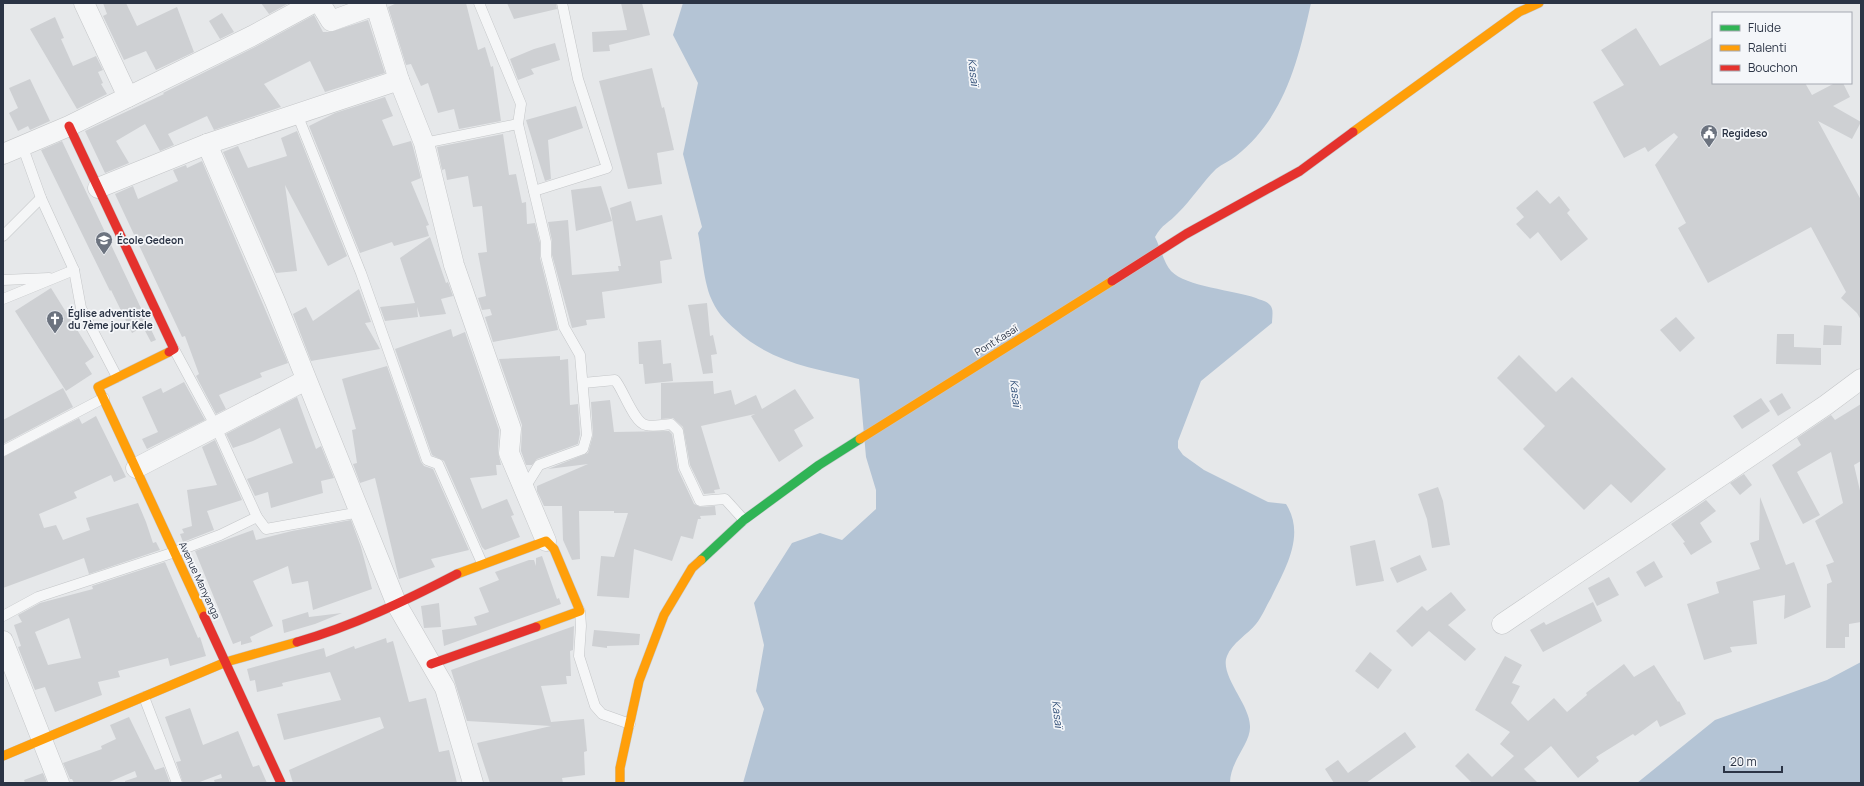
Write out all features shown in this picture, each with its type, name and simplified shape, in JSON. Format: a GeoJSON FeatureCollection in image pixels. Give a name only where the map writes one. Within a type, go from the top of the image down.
{"type":"FeatureCollection","features":[{"type":"Feature","properties":{"kind":"street"},"geometry":{"type":"LineString","coordinates":[[84,3],[128,97]]}},
{"type":"Feature","properties":{"kind":"street"},"geometry":{"type":"LineString","coordinates":[[3,154],[69,126],[252,36],[313,3]]}},
{"type":"Feature","properties":{"kind":"street"},"geometry":{"type":"LineString","coordinates":[[320,3],[331,21],[375,4],[398,80],[424,143],[454,265],[511,428],[509,454],[546,541],[554,550],[580,611],[431,664]]}},
{"type":"Feature","properties":{"kind":"street","name":"Pont Kasaï"},"geometry":{"type":"LineString","coordinates":[[620,783],[620,768],[639,681],[664,615],[692,568],[744,520],[819,465],[1186,234],[1300,171],[1518,8],[1539,3]]}},
{"type":"Feature","properties":{"kind":"street"},"geometry":{"type":"LineString","coordinates":[[98,188],[207,144],[398,80]]}},
{"type":"Feature","properties":{"kind":"street"},"geometry":{"type":"LineString","coordinates":[[69,126],[174,348],[118,377]]}},
{"type":"Feature","properties":{"kind":"street"},"geometry":{"type":"LineString","coordinates":[[207,144],[275,301],[397,605],[445,688],[473,783]]}},
{"type":"Feature","properties":{"kind":"street","name":"Avenue Manyanga"},"geometry":{"type":"LineString","coordinates":[[118,377],[98,387],[281,783]]}},
{"type":"Feature","properties":{"kind":"street"},"geometry":{"type":"LineString","coordinates":[[1502,624],[1826,406],[1861,379]]}},
{"type":"Feature","properties":{"kind":"street"},"geometry":{"type":"LineString","coordinates":[[136,468],[306,380]]}},
{"type":"Feature","properties":{"kind":"street"},"geometry":{"type":"LineString","coordinates":[[3,756],[226,662],[319,636],[397,605],[462,571],[546,541]]}},
{"type":"Feature","properties":{"kind":"street"},"geometry":{"type":"LineString","coordinates":[[3,641],[59,783]]}},
{"type":"Feature","properties":{"kind":"lane"},"geometry":{"type":"LineString","coordinates":[[479,3],[521,104],[518,124],[546,242],[546,256],[564,327],[580,355],[587,435],[583,449],[539,465],[524,489]]}},
{"type":"Feature","properties":{"kind":"lane"},"geometry":{"type":"LineString","coordinates":[[534,191],[607,168],[578,79],[562,3]]}},
{"type":"Feature","properties":{"kind":"lane"},"geometry":{"type":"LineString","coordinates":[[297,114],[361,273],[427,460],[438,464],[482,563]]}},
{"type":"Feature","properties":{"kind":"lane"},"geometry":{"type":"LineString","coordinates":[[424,143],[518,124]]}},
{"type":"Feature","properties":{"kind":"lane"},"geometry":{"type":"LineString","coordinates":[[22,145],[41,198],[74,270],[81,308],[118,377]]}},
{"type":"Feature","properties":{"kind":"lane"},"geometry":{"type":"LineString","coordinates":[[3,236],[41,198]]}},
{"type":"Feature","properties":{"kind":"lane"},"geometry":{"type":"LineString","coordinates":[[3,299],[74,270]]}},
{"type":"Feature","properties":{"kind":"lane"},"geometry":{"type":"LineString","coordinates":[[3,280],[57,277]]}},
{"type":"Feature","properties":{"kind":"lane"},"geometry":{"type":"LineString","coordinates":[[174,348],[216,427],[257,517],[266,529],[360,512]]}},
{"type":"Feature","properties":{"kind":"lane"},"geometry":{"type":"LineString","coordinates":[[582,383],[614,380],[620,386],[637,420],[645,425],[671,424],[678,431],[684,467],[700,501],[725,499],[744,520]]}},
{"type":"Feature","properties":{"kind":"lane"},"geometry":{"type":"LineString","coordinates":[[3,451],[104,398]]}},
{"type":"Feature","properties":{"kind":"lane"},"geometry":{"type":"LineString","coordinates":[[3,616],[38,598],[175,552],[220,535],[257,517]]}},
{"type":"Feature","properties":{"kind":"lane"},"geometry":{"type":"LineString","coordinates":[[580,611],[581,626],[579,656],[595,706],[602,714],[630,724]]}},
{"type":"Feature","properties":{"kind":"lane"},"geometry":{"type":"LineString","coordinates":[[144,697],[177,783]]}},
{"type":"Feature","properties":{"kind":"water","name":"Kasaï"},"geometry":{"type":"Polygon","coordinates":[[[683,3],[1311,3],[1301,46],[1287,87],[1267,124],[1253,141],[1236,156],[1216,169],[1183,208],[1163,226],[1155,237],[1169,268],[1178,276],[1188,281],[1256,298],[1269,304],[1272,311],[1272,323],[1201,381],[1178,441],[1178,448],[1183,455],[1204,470],[1268,502],[1286,504],[1292,516],[1294,528],[1294,540],[1291,552],[1271,598],[1253,628],[1240,639],[1229,651],[1227,656],[1227,672],[1249,717],[1250,726],[1247,739],[1233,767],[1230,783],[743,783],[764,709],[756,691],[764,645],[754,603],[792,543],[820,533],[842,540],[876,509],[876,490],[866,457],[859,379],[794,363],[764,350],[750,341],[728,323],[718,311],[710,296],[704,273],[698,233],[702,227],[683,154],[698,83],[673,35],[683,3]]]}},
{"type":"Feature","properties":{"kind":"water"},"geometry":{"type":"Polygon","coordinates":[[[1861,662],[1861,783],[1637,783],[1715,720],[1827,680],[1861,662]]]}},
{"type":"Feature","properties":{"kind":"building"},"geometry":{"type":"Polygon","coordinates":[[[103,3],[126,3],[137,26],[177,7],[194,52],[156,70],[146,51],[124,60],[103,16],[107,14],[103,3]]]}},
{"type":"Feature","properties":{"kind":"building"},"geometry":{"type":"Polygon","coordinates":[[[261,3],[289,3],[269,14],[261,3]]]}},
{"type":"Feature","properties":{"kind":"building"},"geometry":{"type":"Polygon","coordinates":[[[397,3],[466,3],[478,50],[485,47],[491,67],[493,66],[501,121],[459,129],[454,109],[438,113],[428,83],[421,86],[411,64],[406,65],[388,7],[397,3]]]}},
{"type":"Feature","properties":{"kind":"building"},"geometry":{"type":"Polygon","coordinates":[[[507,3],[556,3],[557,9],[514,19],[507,3]]]}},
{"type":"Feature","properties":{"kind":"building"},"geometry":{"type":"Polygon","coordinates":[[[621,3],[642,3],[650,35],[609,45],[610,51],[593,52],[592,32],[627,30],[621,3]]]}},
{"type":"Feature","properties":{"kind":"building"},"geometry":{"type":"Polygon","coordinates":[[[222,13],[234,32],[220,39],[209,21],[222,13]]]}},
{"type":"Feature","properties":{"kind":"building"},"geometry":{"type":"Polygon","coordinates":[[[314,15],[323,32],[330,32],[368,20],[385,73],[325,92],[310,61],[264,84],[281,107],[214,130],[207,116],[168,134],[174,145],[160,151],[145,124],[116,141],[129,163],[105,173],[85,131],[164,94],[163,93],[257,46],[314,15]]]}},
{"type":"Feature","properties":{"kind":"building"},"geometry":{"type":"Polygon","coordinates":[[[55,17],[64,38],[61,39],[73,66],[96,56],[103,70],[98,72],[103,83],[101,84],[107,94],[77,109],[30,29],[55,17]]]}},
{"type":"Feature","properties":{"kind":"building"},"geometry":{"type":"Polygon","coordinates":[[[1636,28],[1660,66],[1712,38],[1712,84],[1806,84],[1812,95],[1833,84],[1844,84],[1850,97],[1833,106],[1861,122],[1852,139],[1818,121],[1861,200],[1861,320],[1857,313],[1841,298],[1846,292],[1811,227],[1708,283],[1678,228],[1686,223],[1655,165],[1678,137],[1674,133],[1648,152],[1645,147],[1624,158],[1593,102],[1624,85],[1601,50],[1636,28]]]}},
{"type":"Feature","properties":{"kind":"building"},"geometry":{"type":"Polygon","coordinates":[[[555,43],[560,60],[531,69],[534,74],[518,80],[510,59],[534,49],[555,43]]]}},
{"type":"Feature","properties":{"kind":"building"},"geometry":{"type":"Polygon","coordinates":[[[652,68],[662,108],[664,107],[674,150],[657,153],[662,184],[628,189],[599,81],[652,68]]]}},
{"type":"Feature","properties":{"kind":"building"},"geometry":{"type":"Polygon","coordinates":[[[30,79],[50,121],[30,130],[28,126],[18,131],[9,113],[18,108],[9,88],[30,79]]]}},
{"type":"Feature","properties":{"kind":"building"},"geometry":{"type":"Polygon","coordinates":[[[385,97],[393,116],[382,120],[393,146],[411,141],[413,147],[421,178],[411,182],[429,225],[426,226],[429,236],[394,246],[392,242],[360,253],[309,126],[335,113],[385,97]]]}},
{"type":"Feature","properties":{"kind":"building"},"geometry":{"type":"Polygon","coordinates":[[[576,106],[583,128],[548,140],[551,179],[545,181],[526,120],[576,106]]]}},
{"type":"Feature","properties":{"kind":"building"},"geometry":{"type":"Polygon","coordinates":[[[297,131],[347,256],[328,266],[285,185],[297,271],[276,273],[223,152],[238,146],[248,168],[287,156],[281,138],[297,131]]]}},
{"type":"Feature","properties":{"kind":"building"},"geometry":{"type":"Polygon","coordinates":[[[503,134],[509,175],[516,174],[522,203],[526,202],[527,224],[535,223],[540,243],[540,258],[558,330],[493,342],[485,317],[492,315],[490,309],[482,310],[478,298],[486,296],[478,253],[487,252],[482,206],[473,207],[468,176],[447,180],[445,169],[442,170],[437,147],[503,134]]]}},
{"type":"Feature","properties":{"kind":"building"},"geometry":{"type":"Polygon","coordinates":[[[62,141],[156,340],[151,342],[143,327],[132,333],[41,150],[62,141]]]}},
{"type":"Feature","properties":{"kind":"building"},"geometry":{"type":"Polygon","coordinates":[[[202,161],[288,363],[260,373],[262,377],[219,395],[226,409],[216,414],[196,376],[199,374],[185,336],[182,337],[115,194],[133,186],[138,199],[178,181],[173,170],[186,165],[187,168],[202,161]]]}},
{"type":"Feature","properties":{"kind":"building"},"geometry":{"type":"Polygon","coordinates":[[[601,186],[612,221],[576,231],[571,190],[601,186]]]}},
{"type":"Feature","properties":{"kind":"building"},"geometry":{"type":"Polygon","coordinates":[[[1537,190],[1550,204],[1559,196],[1570,210],[1567,213],[1588,239],[1561,261],[1538,232],[1530,239],[1516,224],[1524,217],[1516,208],[1537,190]]]}},
{"type":"Feature","properties":{"kind":"building"},"geometry":{"type":"Polygon","coordinates":[[[631,201],[636,221],[662,215],[672,259],[660,261],[662,283],[602,292],[605,318],[586,320],[587,325],[572,328],[552,255],[552,241],[548,222],[568,220],[572,275],[619,271],[618,266],[621,266],[610,208],[631,201]]]}},
{"type":"Feature","properties":{"kind":"building"},"geometry":{"type":"Polygon","coordinates":[[[430,237],[446,283],[448,282],[453,296],[441,299],[446,314],[420,317],[417,307],[418,317],[385,321],[380,307],[415,303],[400,258],[430,237]]]}},
{"type":"Feature","properties":{"kind":"building","name":"Église adventiste du 7ème jour Kele"},"geometry":{"type":"Polygon","coordinates":[[[51,288],[94,357],[85,363],[92,374],[66,391],[15,311],[51,288]]]}},
{"type":"Feature","properties":{"kind":"building"},"geometry":{"type":"Polygon","coordinates":[[[359,289],[371,322],[365,323],[380,349],[311,361],[293,314],[306,307],[313,321],[359,289]]]}},
{"type":"Feature","properties":{"kind":"building"},"geometry":{"type":"Polygon","coordinates":[[[707,303],[710,336],[713,335],[717,354],[711,355],[713,373],[703,374],[688,305],[707,303]]]}},
{"type":"Feature","properties":{"kind":"building"},"geometry":{"type":"Polygon","coordinates":[[[1676,317],[1695,338],[1680,352],[1660,330],[1676,317]]]}},
{"type":"Feature","properties":{"kind":"building"},"geometry":{"type":"Polygon","coordinates":[[[1824,325],[1842,326],[1841,345],[1823,345],[1824,325]]]}},
{"type":"Feature","properties":{"kind":"building"},"geometry":{"type":"Polygon","coordinates":[[[451,329],[453,337],[465,332],[499,430],[498,452],[501,465],[496,465],[497,475],[470,478],[482,509],[507,499],[514,515],[511,516],[520,537],[485,550],[482,547],[444,461],[432,455],[395,349],[451,329]]]}},
{"type":"Feature","properties":{"kind":"building"},"geometry":{"type":"Polygon","coordinates":[[[1777,334],[1794,334],[1794,347],[1821,348],[1821,365],[1776,364],[1777,334]]]}},
{"type":"Feature","properties":{"kind":"building"},"geometry":{"type":"Polygon","coordinates":[[[661,340],[663,364],[671,363],[673,381],[645,384],[643,364],[639,364],[638,342],[661,340]]]}},
{"type":"Feature","properties":{"kind":"building"},"geometry":{"type":"Polygon","coordinates":[[[1519,355],[1556,392],[1572,377],[1666,469],[1631,503],[1611,484],[1584,510],[1523,449],[1545,426],[1497,378],[1519,355]]]}},
{"type":"Feature","properties":{"kind":"building"},"geometry":{"type":"Polygon","coordinates":[[[560,356],[560,360],[568,359],[570,405],[578,404],[580,434],[578,444],[537,459],[532,465],[526,465],[521,451],[522,425],[499,359],[560,356]]]}},
{"type":"Feature","properties":{"kind":"building"},"geometry":{"type":"Polygon","coordinates":[[[387,366],[421,462],[424,466],[433,469],[469,550],[431,559],[435,567],[399,579],[375,478],[360,483],[353,464],[357,463],[352,430],[356,429],[342,379],[387,366]]]}},
{"type":"Feature","properties":{"kind":"building"},"geometry":{"type":"Polygon","coordinates":[[[713,381],[714,394],[731,390],[735,405],[756,395],[762,409],[795,389],[814,418],[794,430],[803,446],[779,462],[751,416],[755,414],[701,426],[720,489],[714,490],[715,493],[704,494],[690,465],[683,427],[673,418],[661,419],[661,383],[713,381]]]}},
{"type":"Feature","properties":{"kind":"building"},"geometry":{"type":"Polygon","coordinates":[[[184,382],[205,420],[147,449],[142,439],[158,432],[142,397],[161,388],[163,393],[184,382]]]}},
{"type":"Feature","properties":{"kind":"building"},"geometry":{"type":"Polygon","coordinates":[[[63,388],[73,407],[3,444],[3,420],[63,388]]]}},
{"type":"Feature","properties":{"kind":"building"},"geometry":{"type":"Polygon","coordinates":[[[1782,393],[1791,408],[1778,416],[1769,401],[1782,393]]]}},
{"type":"Feature","properties":{"kind":"building"},"geometry":{"type":"Polygon","coordinates":[[[297,397],[316,449],[321,446],[334,478],[321,481],[323,493],[271,508],[268,492],[255,496],[247,479],[293,463],[280,428],[253,441],[233,448],[226,434],[297,397]]]}},
{"type":"Feature","properties":{"kind":"building"},"geometry":{"type":"Polygon","coordinates":[[[1761,398],[1770,411],[1742,429],[1733,416],[1761,398]]]}},
{"type":"Feature","properties":{"kind":"building"},"geometry":{"type":"Polygon","coordinates":[[[610,400],[614,432],[669,431],[672,434],[678,470],[694,504],[700,507],[715,506],[716,515],[700,516],[701,519],[698,519],[693,539],[681,536],[672,561],[634,549],[629,598],[597,596],[601,556],[614,557],[628,513],[614,513],[614,511],[579,511],[580,559],[572,560],[563,540],[562,506],[544,506],[537,491],[537,486],[588,464],[548,469],[588,453],[593,435],[591,402],[610,400]]]}},
{"type":"Feature","properties":{"kind":"building"},"geometry":{"type":"Polygon","coordinates":[[[1861,404],[1861,461],[1854,465],[1861,495],[1861,622],[1849,624],[1849,637],[1845,637],[1845,648],[1826,648],[1827,584],[1832,582],[1826,565],[1834,562],[1815,521],[1843,503],[1831,452],[1797,472],[1820,515],[1803,524],[1772,465],[1801,445],[1797,438],[1831,415],[1835,420],[1861,404]]]}},
{"type":"Feature","properties":{"kind":"building"},"geometry":{"type":"Polygon","coordinates":[[[96,416],[126,477],[114,482],[111,475],[74,492],[77,498],[39,514],[44,528],[56,525],[63,540],[90,530],[86,518],[138,503],[153,543],[156,542],[160,550],[89,574],[84,558],[3,588],[3,457],[79,418],[82,424],[96,416]]]}},
{"type":"Feature","properties":{"kind":"building"},"geometry":{"type":"Polygon","coordinates":[[[215,440],[242,500],[207,511],[214,530],[183,542],[180,534],[184,533],[182,529],[192,526],[187,490],[217,485],[202,447],[215,440]]]}},
{"type":"Feature","properties":{"kind":"building"},"geometry":{"type":"Polygon","coordinates":[[[1744,474],[1752,485],[1740,495],[1730,483],[1744,474]]]}},
{"type":"Feature","properties":{"kind":"building"},"geometry":{"type":"Polygon","coordinates":[[[1438,487],[1443,501],[1450,545],[1432,548],[1427,519],[1418,494],[1438,487]]]}},
{"type":"Feature","properties":{"kind":"building"},"geometry":{"type":"Polygon","coordinates":[[[1760,497],[1786,565],[1794,562],[1811,607],[1784,619],[1785,595],[1753,601],[1757,644],[1730,647],[1732,652],[1704,660],[1687,604],[1719,593],[1716,582],[1760,569],[1750,543],[1759,540],[1760,497]]]}},
{"type":"Feature","properties":{"kind":"building"},"geometry":{"type":"Polygon","coordinates":[[[1706,500],[1716,511],[1700,523],[1712,542],[1691,555],[1683,543],[1685,542],[1671,524],[1706,500]]]}},
{"type":"Feature","properties":{"kind":"building"},"geometry":{"type":"Polygon","coordinates":[[[351,520],[361,547],[372,589],[313,610],[308,581],[292,584],[288,566],[253,581],[273,626],[250,637],[252,642],[241,645],[241,641],[233,644],[195,551],[253,530],[256,540],[292,531],[351,520]]]}},
{"type":"Feature","properties":{"kind":"building"},"geometry":{"type":"Polygon","coordinates":[[[1375,540],[1384,581],[1356,586],[1350,546],[1375,540]]]}},
{"type":"Feature","properties":{"kind":"building"},"geometry":{"type":"Polygon","coordinates":[[[1420,555],[1427,570],[1397,583],[1390,568],[1420,555]]]}},
{"type":"Feature","properties":{"kind":"building"},"geometry":{"type":"Polygon","coordinates":[[[542,556],[557,599],[559,598],[561,604],[444,646],[442,630],[477,625],[474,617],[489,612],[479,588],[499,580],[495,572],[529,560],[534,560],[536,566],[536,558],[542,556]]]}},
{"type":"Feature","properties":{"kind":"building"},"geometry":{"type":"Polygon","coordinates":[[[1654,561],[1663,577],[1645,587],[1636,572],[1654,561]]]}},
{"type":"Feature","properties":{"kind":"building"},"geometry":{"type":"Polygon","coordinates":[[[165,562],[198,638],[200,637],[206,656],[170,666],[168,658],[118,671],[120,677],[98,682],[102,695],[55,712],[45,687],[35,690],[18,647],[21,646],[14,625],[22,622],[18,615],[40,603],[93,589],[92,586],[165,562]],[[69,618],[35,632],[48,665],[81,658],[69,618]]]}},
{"type":"Feature","properties":{"kind":"building"},"geometry":{"type":"Polygon","coordinates":[[[1609,577],[1619,595],[1597,606],[1588,588],[1609,577]]]}},
{"type":"Feature","properties":{"kind":"building"},"geometry":{"type":"Polygon","coordinates":[[[1451,592],[1466,610],[1448,625],[1476,649],[1465,661],[1429,631],[1412,647],[1396,631],[1422,606],[1427,611],[1451,592]]]}},
{"type":"Feature","properties":{"kind":"building"},"geometry":{"type":"Polygon","coordinates":[[[1593,602],[1602,621],[1543,652],[1530,630],[1544,622],[1546,625],[1593,602]]]}},
{"type":"Feature","properties":{"kind":"building"},"geometry":{"type":"Polygon","coordinates":[[[439,603],[441,627],[424,628],[421,606],[439,603]]]}},
{"type":"Feature","properties":{"kind":"building"},"geometry":{"type":"Polygon","coordinates":[[[308,612],[309,617],[342,613],[315,624],[284,633],[282,620],[308,612]]]}},
{"type":"Feature","properties":{"kind":"building"},"geometry":{"type":"Polygon","coordinates":[[[574,626],[573,650],[570,651],[571,676],[566,676],[567,684],[541,686],[551,722],[584,719],[587,751],[584,752],[585,775],[562,778],[563,783],[490,783],[477,743],[551,726],[467,721],[451,670],[574,626]]]}},
{"type":"Feature","properties":{"kind":"building"},"geometry":{"type":"Polygon","coordinates":[[[594,630],[640,634],[639,645],[607,646],[607,648],[592,646],[594,630]]]}},
{"type":"Feature","properties":{"kind":"building"},"geometry":{"type":"Polygon","coordinates":[[[386,638],[387,643],[393,641],[409,702],[426,698],[439,752],[449,750],[457,783],[293,783],[289,770],[384,728],[380,717],[284,740],[277,714],[341,700],[330,672],[282,683],[283,686],[257,692],[255,680],[250,681],[247,669],[324,648],[326,657],[354,646],[355,649],[386,638]]]}},
{"type":"Feature","properties":{"kind":"building"},"geometry":{"type":"Polygon","coordinates":[[[1370,652],[1392,670],[1378,689],[1355,671],[1370,652]]]}},
{"type":"Feature","properties":{"kind":"building"},"geometry":{"type":"Polygon","coordinates":[[[1505,656],[1522,665],[1512,683],[1520,686],[1511,703],[1528,721],[1554,698],[1567,712],[1587,695],[1586,693],[1624,664],[1634,677],[1654,665],[1678,702],[1679,701],[1686,714],[1660,727],[1657,720],[1635,736],[1633,734],[1596,757],[1599,761],[1578,778],[1551,746],[1524,769],[1538,783],[1472,783],[1455,766],[1468,753],[1492,777],[1514,756],[1500,744],[1510,732],[1475,710],[1505,656]]]}},
{"type":"Feature","properties":{"kind":"building"},"geometry":{"type":"Polygon","coordinates":[[[190,708],[203,745],[238,731],[253,767],[259,765],[267,783],[215,783],[214,780],[222,778],[221,774],[197,783],[183,783],[176,762],[181,761],[165,717],[190,708]]]}},
{"type":"Feature","properties":{"kind":"building"},"geometry":{"type":"Polygon","coordinates":[[[129,717],[155,770],[164,767],[170,783],[125,783],[125,781],[137,777],[135,771],[107,783],[74,783],[72,779],[70,779],[63,763],[102,749],[101,746],[116,739],[110,725],[129,717]]]}},
{"type":"Feature","properties":{"kind":"building"},"geometry":{"type":"Polygon","coordinates":[[[1405,732],[1416,747],[1366,783],[1334,783],[1325,769],[1338,760],[1348,773],[1405,732]]]}},
{"type":"Feature","properties":{"kind":"building"},"geometry":{"type":"Polygon","coordinates":[[[43,773],[47,783],[25,783],[24,780],[43,773]]]}},
{"type":"Feature","properties":{"kind":"traffic: fast"},"geometry":{"type":"LineString","coordinates":[[701,560],[744,520],[819,465],[860,439]]}},
{"type":"Feature","properties":{"kind":"traffic: slow"},"geometry":{"type":"LineString","coordinates":[[1353,132],[1519,12],[1539,3]]}},
{"type":"Feature","properties":{"kind":"traffic: slow"},"geometry":{"type":"LineString","coordinates":[[860,439],[1112,281]]}},
{"type":"Feature","properties":{"kind":"traffic: slow"},"geometry":{"type":"LineString","coordinates":[[169,352],[98,387],[204,616]]}},
{"type":"Feature","properties":{"kind":"traffic: slow"},"geometry":{"type":"LineString","coordinates":[[457,574],[546,541],[554,549],[580,611],[536,627]]}},
{"type":"Feature","properties":{"kind":"traffic: slow"},"geometry":{"type":"LineString","coordinates":[[620,783],[620,768],[639,681],[664,615],[692,568],[701,560]]}},
{"type":"Feature","properties":{"kind":"traffic: slow"},"geometry":{"type":"LineString","coordinates":[[3,756],[226,662],[297,642]]}},
{"type":"Feature","properties":{"kind":"traffic: jam"},"geometry":{"type":"LineString","coordinates":[[69,126],[174,349],[169,352]]}},
{"type":"Feature","properties":{"kind":"traffic: jam"},"geometry":{"type":"LineString","coordinates":[[1112,281],[1186,234],[1300,171],[1353,132]]}},
{"type":"Feature","properties":{"kind":"traffic: jam"},"geometry":{"type":"LineString","coordinates":[[297,642],[359,621],[457,574]]}},
{"type":"Feature","properties":{"kind":"traffic: jam"},"geometry":{"type":"LineString","coordinates":[[204,616],[281,783]]}},
{"type":"Feature","properties":{"kind":"traffic: jam"},"geometry":{"type":"LineString","coordinates":[[431,664],[536,627]]}},
{"type":"Feature","properties":{"kind":"place","name":"Regideso"},"geometry":{"type":"Point","coordinates":[1709,148]}},
{"type":"Feature","properties":{"kind":"place","name":"École Gedeon"},"geometry":{"type":"Point","coordinates":[104,255]}},
{"type":"Feature","properties":{"kind":"place","name":"Église adventiste du 7ème jour Kele"},"geometry":{"type":"Point","coordinates":[55,334]}}]}
